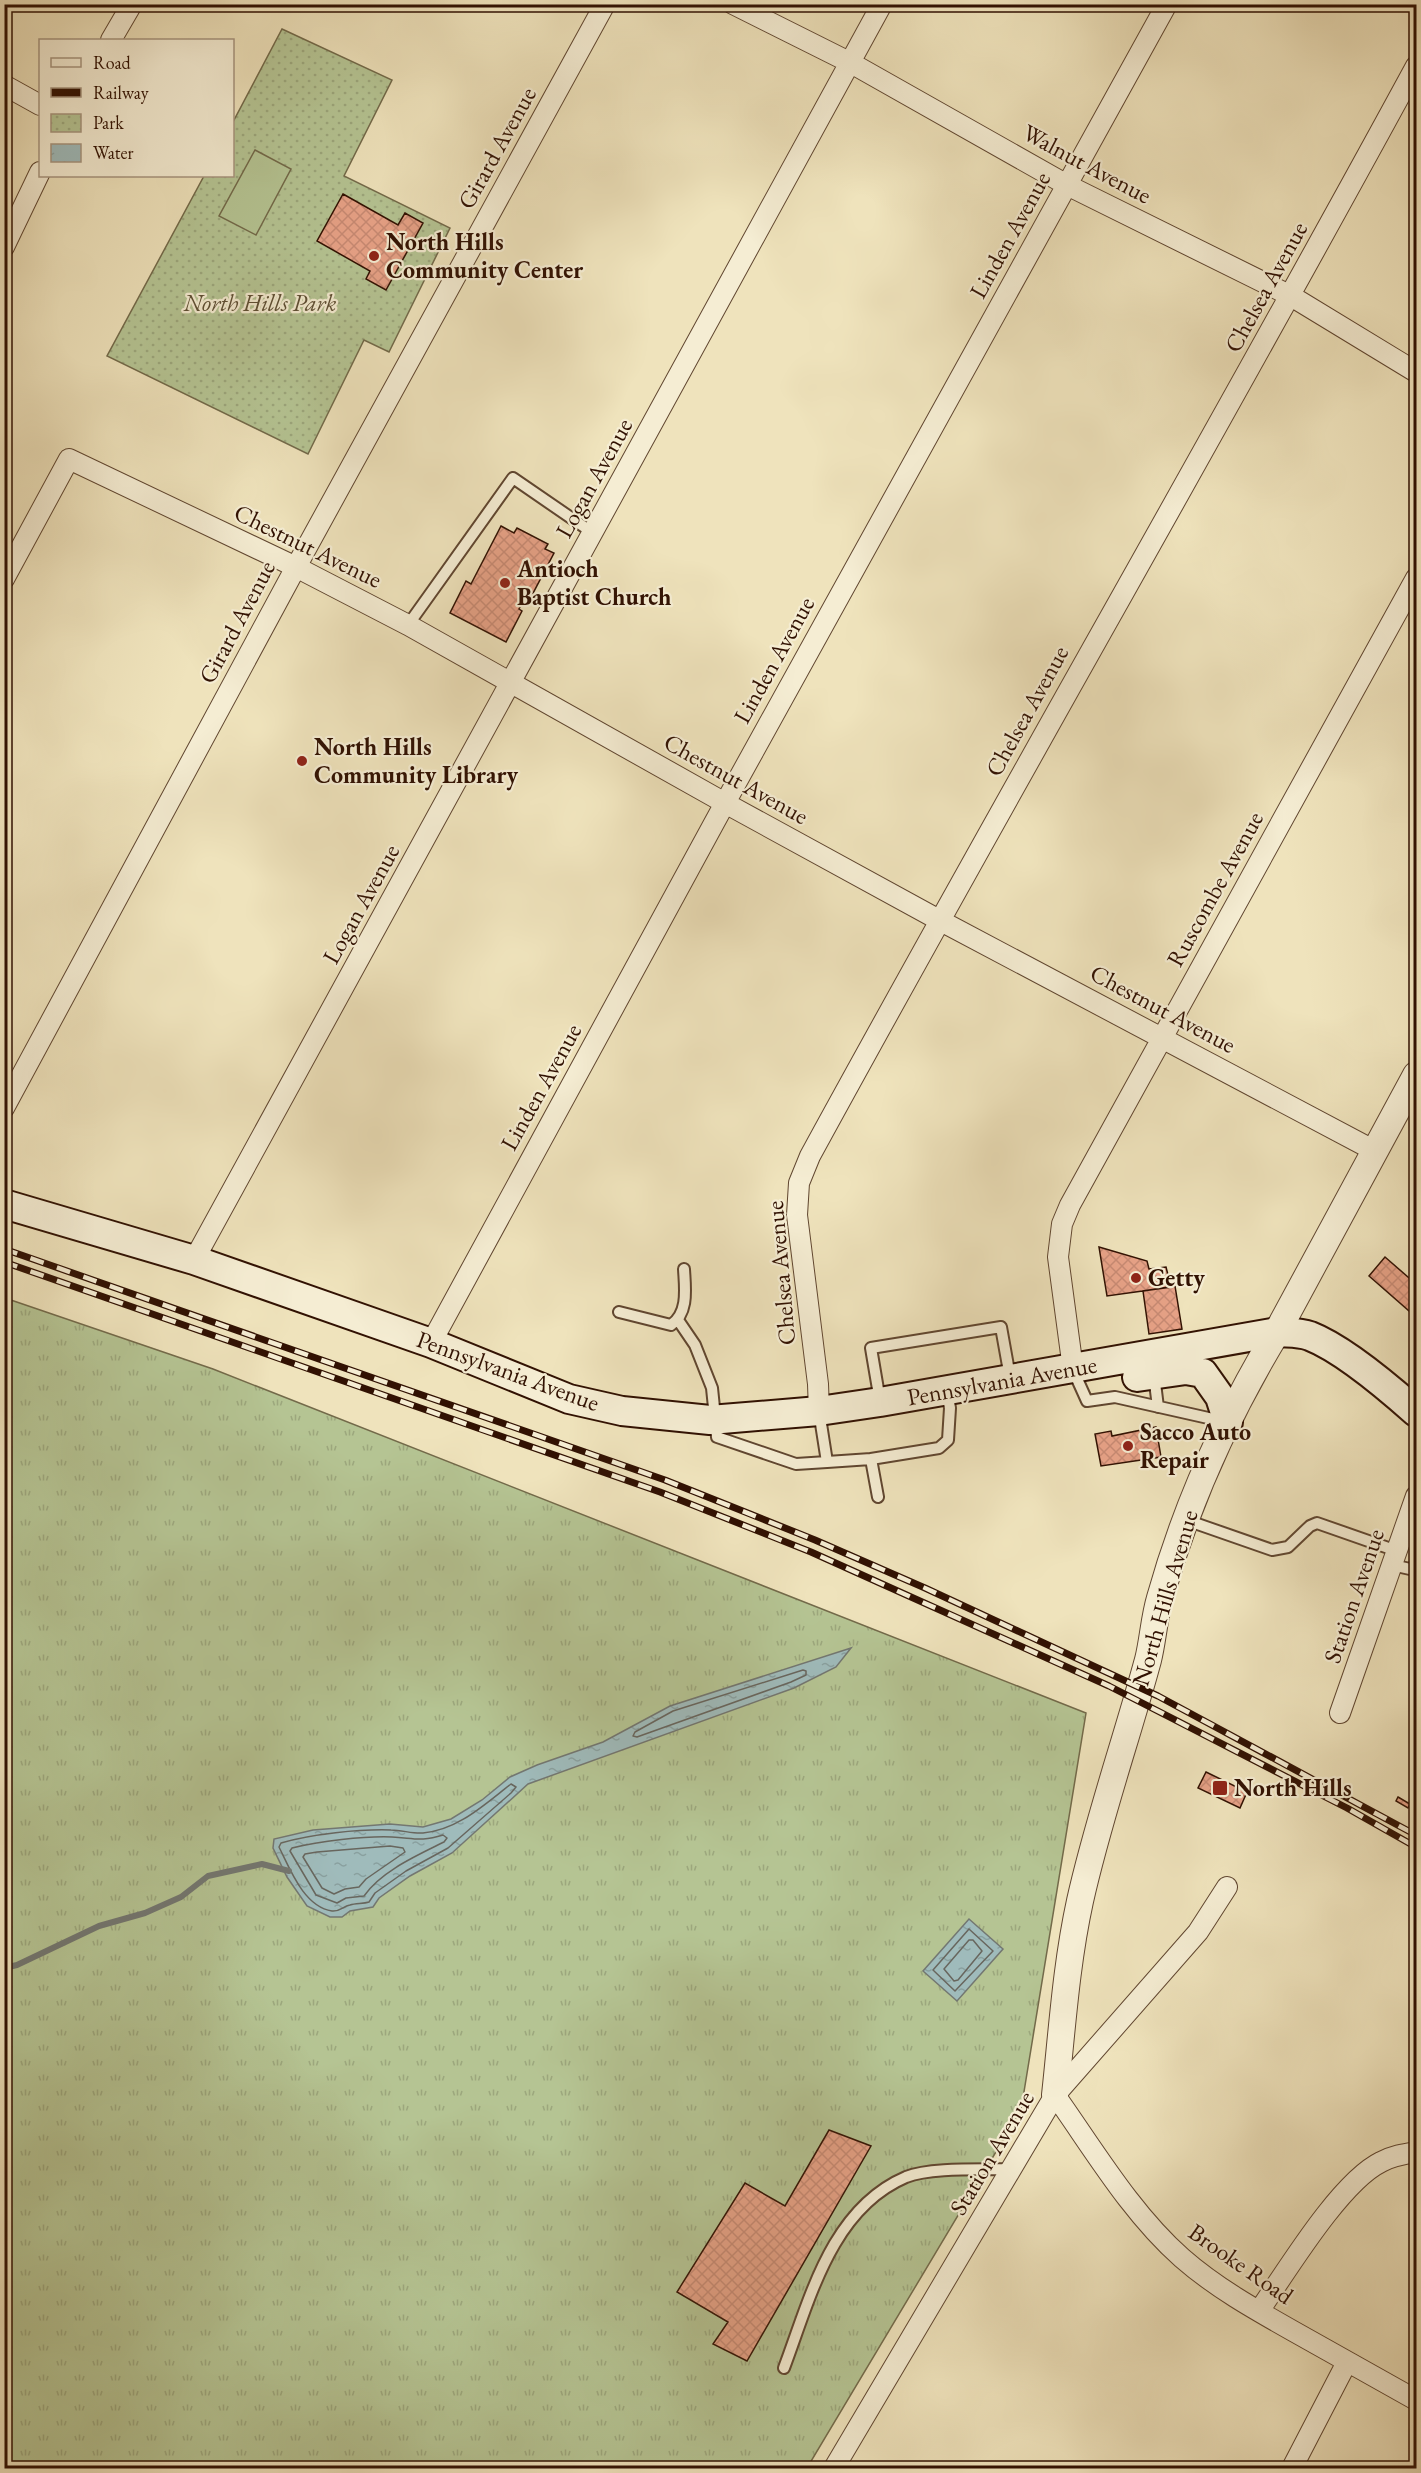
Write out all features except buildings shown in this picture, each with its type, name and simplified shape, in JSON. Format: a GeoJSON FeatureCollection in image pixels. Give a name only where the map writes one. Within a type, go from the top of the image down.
{"type":"FeatureCollection","features":[{"type":"Feature","properties":{"kind":"main road","name":"Pennsylvania Avenue"},"geometry":{"type":"LineString","coordinates":[[4,1204],[194,1260],[431,1343],[568,1398],[622,1411],[716,1420],[819,1411],[947,1391],[1277,1332],[1301,1333],[1327,1345],[1384,1384],[1416,1412]]}},
{"type":"Feature","properties":{"kind":"main road"},"geometry":{"type":"LineString","coordinates":[[1073,1369],[1120,1380],[1186,1370],[1203,1373],[1220,1397],[1228,1422]]}},
{"type":"Feature","properties":{"kind":"street"},"geometry":{"type":"LineString","coordinates":[[112,39],[132,4]]}},
{"type":"Feature","properties":{"kind":"street","name":"Girard Avenue"},"geometry":{"type":"LineString","coordinates":[[4,1108],[296,567],[605,4]]}},
{"type":"Feature","properties":{"kind":"street","name":"Walnut Avenue"},"geometry":{"type":"LineString","coordinates":[[733,4],[851,63],[1067,185],[1291,296],[1416,372]]}},
{"type":"Feature","properties":{"kind":"street","name":"Logan Avenue"},"geometry":{"type":"LineString","coordinates":[[194,1260],[882,4]]}},
{"type":"Feature","properties":{"kind":"street","name":"Linden Avenue"},"geometry":{"type":"LineString","coordinates":[[431,1343],[725,803],[1167,4]]}},
{"type":"Feature","properties":{"kind":"street","name":"Chelsea Avenue"},"geometry":{"type":"LineString","coordinates":[[819,1411],[818,1384],[797,1215],[799,1183],[810,1156],[939,920],[1291,296],[1416,66]]}},
{"type":"Feature","properties":{"kind":"street"},"geometry":{"type":"LineString","coordinates":[[4,85],[39,104]]}},
{"type":"Feature","properties":{"kind":"street"},"geometry":{"type":"LineString","coordinates":[[4,247],[39,174]]}},
{"type":"Feature","properties":{"kind":"street","name":"Chestnut Avenue"},"geometry":{"type":"LineString","coordinates":[[4,579],[69,459],[296,567],[408,625],[939,920],[1375,1151]]}},
{"type":"Feature","properties":{"kind":"street","name":"Ruscombe Avenue"},"geometry":{"type":"LineString","coordinates":[[1073,1369],[1058,1257],[1062,1224],[1070,1205],[1416,578]]}},
{"type":"Feature","properties":{"kind":"street","name":"North Hills Avenue"},"geometry":{"type":"LineString","coordinates":[[1055,2095],[1069,1974],[1080,1904],[1100,1818],[1148,1659],[1159,1600],[1185,1520],[1228,1422],[1254,1370],[1277,1332],[1416,1075]]}},
{"type":"Feature","properties":{"kind":"street","name":"Station Avenue"},"geometry":{"type":"LineString","coordinates":[[1340,1713],[1415,1505]]}},
{"type":"Feature","properties":{"kind":"street","name":"Station Avenue"},"geometry":{"type":"LineString","coordinates":[[834,2469],[1055,2095],[1198,1932],[1227,1887]]}},
{"type":"Feature","properties":{"kind":"street","name":"Brooke Road"},"geometry":{"type":"LineString","coordinates":[[1055,2095],[1153,2228],[1182,2258],[1258,2311],[1416,2400]]}},
{"type":"Feature","properties":{"kind":"street"},"geometry":{"type":"LineString","coordinates":[[1258,2311],[1325,2216],[1349,2189],[1380,2162],[1416,2152]]}},
{"type":"Feature","properties":{"kind":"street"},"geometry":{"type":"LineString","coordinates":[[1292,2469],[1347,2362]]}},
{"type":"Feature","properties":{"kind":"lane"},"geometry":{"type":"LineString","coordinates":[[408,625],[513,478],[593,533]]}},
{"type":"Feature","properties":{"kind":"lane"},"geometry":{"type":"LineString","coordinates":[[619,1312],[671,1325],[678,1320],[686,1301],[684,1269]]}},
{"type":"Feature","properties":{"kind":"lane"},"geometry":{"type":"LineString","coordinates":[[678,1320],[695,1345],[712,1388],[717,1437],[796,1464],[871,1459],[939,1448],[948,1440],[950,1408],[947,1391]]}},
{"type":"Feature","properties":{"kind":"lane"},"geometry":{"type":"LineString","coordinates":[[880,1402],[871,1348],[1001,1327],[1010,1380]]}},
{"type":"Feature","properties":{"kind":"lane"},"geometry":{"type":"LineString","coordinates":[[1073,1369],[1087,1401],[1115,1397],[1228,1422]]}},
{"type":"Feature","properties":{"kind":"lane"},"geometry":{"type":"LineString","coordinates":[[1154,1375],[1158,1407]]}},
{"type":"Feature","properties":{"kind":"lane"},"geometry":{"type":"LineString","coordinates":[[819,1411],[827,1462]]}},
{"type":"Feature","properties":{"kind":"lane"},"geometry":{"type":"LineString","coordinates":[[871,1459],[878,1497]]}},
{"type":"Feature","properties":{"kind":"lane"},"geometry":{"type":"LineString","coordinates":[[1185,1520],[1272,1550],[1288,1547],[1310,1526],[1317,1523],[1395,1558],[1410,1569],[1416,1565]]}},
{"type":"Feature","properties":{"kind":"lane"},"geometry":{"type":"LineString","coordinates":[[784,2368],[830,2250],[869,2199],[907,2177],[942,2171],[1012,2169]]}},
{"type":"Feature","properties":{"kind":"green space","name":"North Hills Park"},"geometry":{"type":"Polygon","coordinates":[[[282,29],[392,80],[344,176],[450,228],[389,352],[364,340],[308,454],[107,356],[203,177],[234,177],[234,120],[282,29]]]}},
{"type":"Feature","properties":{"kind":"green space"},"geometry":{"type":"Polygon","coordinates":[[[255,150],[291,169],[256,235],[219,216],[255,150]]]}},
{"type":"Feature","properties":{"kind":"green space"},"geometry":{"type":"Polygon","coordinates":[[[5,1298],[213,1369],[1086,1713],[1021,2110],[807,2468],[5,2468],[5,1298]]]}},
{"type":"Feature","properties":{"kind":"water"},"geometry":{"type":"Polygon","coordinates":[[[851,1648],[836,1667],[794,1688],[528,1784],[452,1853],[410,1876],[379,1898],[373,1907],[350,1911],[342,1917],[330,1917],[307,1906],[287,1877],[273,1848],[274,1839],[313,1830],[390,1824],[423,1827],[451,1819],[482,1800],[510,1777],[603,1742],[670,1706],[851,1648]]]}},
{"type":"Feature","properties":{"kind":"water"},"geometry":{"type":"Polygon","coordinates":[[[969,1919],[1003,1949],[957,2001],[923,1971],[969,1919]]]}},
{"type":"Feature","properties":{"kind":"waterway"},"geometry":{"type":"LineString","coordinates":[[4,1968],[17,1965],[99,1926],[145,1913],[181,1897],[208,1876],[262,1864],[289,1871]]}},
{"type":"Feature","properties":{"kind":"railway"},"geometry":{"type":"LineString","coordinates":[[4,1249],[665,1480],[815,1540],[925,1588],[1158,1696],[1416,1835]]}},
{"type":"Feature","properties":{"kind":"railway"},"geometry":{"type":"LineString","coordinates":[[4,1262],[660,1492],[811,1552],[1109,1686],[1347,1808],[1416,1847]]}},
{"type":"Feature","properties":{"kind":"place","name":"North Hills Community Center"},"geometry":{"type":"Point","coordinates":[374,256]}},
{"type":"Feature","properties":{"kind":"place","name":"Antioch Baptist Church"},"geometry":{"type":"Point","coordinates":[505,583]}},
{"type":"Feature","properties":{"kind":"place","name":"North Hills Community Library"},"geometry":{"type":"Point","coordinates":[302,761]}},
{"type":"Feature","properties":{"kind":"place","name":"Getty"},"geometry":{"type":"Point","coordinates":[1136,1278]}},
{"type":"Feature","properties":{"kind":"place","name":"Sacco Auto Repair"},"geometry":{"type":"Point","coordinates":[1128,1446]}},
{"type":"Feature","properties":{"kind":"place","name":"North Hills"},"geometry":{"type":"Point","coordinates":[1220,1788]}}]}
